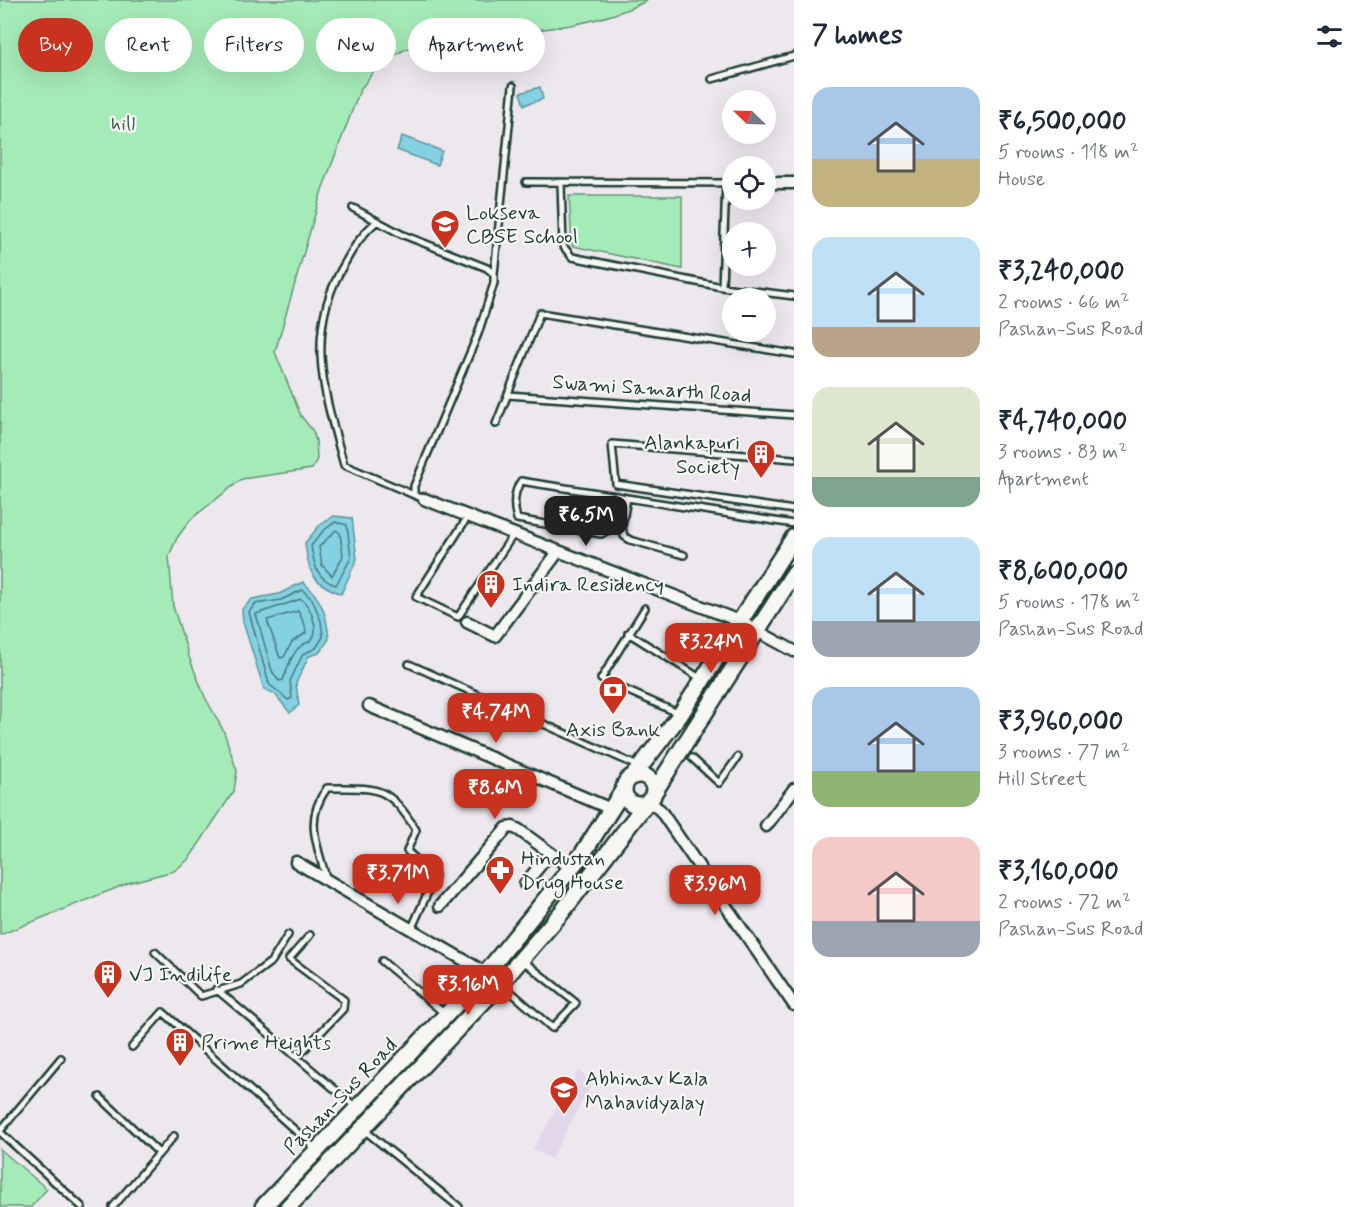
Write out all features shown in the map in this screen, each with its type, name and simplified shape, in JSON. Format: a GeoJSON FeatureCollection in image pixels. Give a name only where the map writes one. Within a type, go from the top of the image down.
{"type":"FeatureCollection","features":[{"type":"Feature","properties":{"kind":"main road"},"geometry":{"type":"LineString","coordinates":[[624,789],[629,801],[642,804],[654,802],[651,781],[637,771],[680,715],[794,537]]}},
{"type":"Feature","properties":{"kind":"main road","name":"Pashan-Sus Road"},"geometry":{"type":"LineString","coordinates":[[288,1207],[521,959],[654,802],[794,573]]}},
{"type":"Feature","properties":{"kind":"main road","name":"Pashan-Sus Road"},"geometry":{"type":"LineString","coordinates":[[263,1207],[486,974],[571,868],[612,809],[627,780],[637,771]]}},
{"type":"Feature","properties":{"kind":"street"},"geometry":{"type":"LineString","coordinates":[[776,183],[794,183]]}},
{"type":"Feature","properties":{"kind":"street"},"geometry":{"type":"LineString","coordinates":[[419,497],[467,518],[739,621],[794,651]]}},
{"type":"Feature","properties":{"kind":"street"},"geometry":{"type":"LineString","coordinates":[[467,622],[495,636],[558,552]]}},
{"type":"Feature","properties":{"kind":"street"},"geometry":{"type":"LineString","coordinates":[[369,706],[612,809]]}},
{"type":"Feature","properties":{"kind":"street"},"geometry":{"type":"LineString","coordinates":[[766,826],[794,789]]}},
{"type":"Feature","properties":{"kind":"street"},"geometry":{"type":"LineString","coordinates":[[654,802],[794,1005]]}},
{"type":"Feature","properties":{"kind":"street"},"geometry":{"type":"LineString","coordinates":[[440,906],[507,828],[513,827],[519,830],[571,868]]}},
{"type":"Feature","properties":{"kind":"street"},"geometry":{"type":"LineString","coordinates":[[525,884],[550,853]]}},
{"type":"Feature","properties":{"kind":"street"},"geometry":{"type":"LineString","coordinates":[[296,862],[486,974]]}},
{"type":"Feature","properties":{"kind":"lane"},"geometry":{"type":"LineString","coordinates":[[712,79],[794,57]]}},
{"type":"Feature","properties":{"kind":"lane"},"geometry":{"type":"LineString","coordinates":[[419,497],[414,486],[478,334],[494,283],[513,86]]}},
{"type":"Feature","properties":{"kind":"lane"},"geometry":{"type":"LineString","coordinates":[[526,182],[722,183]]}},
{"type":"Feature","properties":{"kind":"lane"},"geometry":{"type":"LineString","coordinates":[[561,183],[563,246],[572,257],[722,288],[727,210]]}},
{"type":"Feature","properties":{"kind":"lane"},"geometry":{"type":"LineString","coordinates":[[352,208],[401,234],[487,268],[494,274]]}},
{"type":"Feature","properties":{"kind":"lane"},"geometry":{"type":"LineString","coordinates":[[377,221],[362,234],[336,277],[321,324],[320,369],[344,465],[419,497]]}},
{"type":"Feature","properties":{"kind":"lane"},"geometry":{"type":"LineString","coordinates":[[776,294],[794,296]]}},
{"type":"Feature","properties":{"kind":"lane"},"geometry":{"type":"LineString","coordinates":[[496,424],[540,313],[794,354]]}},
{"type":"Feature","properties":{"kind":"lane","name":"Swami Samarth Road"},"geometry":{"type":"LineString","coordinates":[[508,395],[794,415]]}},
{"type":"Feature","properties":{"kind":"lane"},"geometry":{"type":"LineString","coordinates":[[794,459],[612,444],[616,484],[794,510]]}},
{"type":"Feature","properties":{"kind":"lane"},"geometry":{"type":"LineString","coordinates":[[617,496],[614,521],[610,528],[601,534],[517,519],[513,499],[521,481],[617,496],[627,498],[794,524]]}},
{"type":"Feature","properties":{"kind":"lane"},"geometry":{"type":"LineString","coordinates":[[627,498],[622,527],[624,536],[630,540],[684,555]]}},
{"type":"Feature","properties":{"kind":"lane"},"geometry":{"type":"LineString","coordinates":[[467,518],[416,597],[458,617],[513,535]]}},
{"type":"Feature","properties":{"kind":"lane"},"geometry":{"type":"LineString","coordinates":[[645,608],[602,679],[680,715]]}},
{"type":"Feature","properties":{"kind":"lane"},"geometry":{"type":"LineString","coordinates":[[628,633],[702,680]]}},
{"type":"Feature","properties":{"kind":"lane"},"geometry":{"type":"LineString","coordinates":[[409,664],[637,771]]}},
{"type":"Feature","properties":{"kind":"lane"},"geometry":{"type":"LineString","coordinates":[[692,758],[719,783],[738,757]]}},
{"type":"Feature","properties":{"kind":"lane"},"geometry":{"type":"LineString","coordinates":[[327,880],[312,823],[317,802],[327,788],[376,788],[401,806],[416,830],[407,851],[435,876],[411,930]]}},
{"type":"Feature","properties":{"kind":"lane"},"geometry":{"type":"LineString","coordinates":[[155,952],[201,996],[216,989],[241,984],[272,961],[288,934]]}},
{"type":"Feature","properties":{"kind":"lane"},"geometry":{"type":"LineString","coordinates":[[297,1057],[342,1009],[344,1000],[289,959],[310,935]]}},
{"type":"Feature","properties":{"kind":"lane"},"geometry":{"type":"LineString","coordinates":[[510,991],[552,1028],[576,1004],[521,959]]}},
{"type":"Feature","properties":{"kind":"lane"},"geometry":{"type":"LineString","coordinates":[[382,961],[447,1015]]}},
{"type":"Feature","properties":{"kind":"lane"},"geometry":{"type":"LineString","coordinates":[[216,989],[357,1108]]}},
{"type":"Feature","properties":{"kind":"lane"},"geometry":{"type":"LineString","coordinates":[[132,1047],[162,1012],[318,1150]]}},
{"type":"Feature","properties":{"kind":"lane"},"geometry":{"type":"LineString","coordinates":[[61,1058],[0,1132],[82,1207]]}},
{"type":"Feature","properties":{"kind":"lane"},"geometry":{"type":"LineString","coordinates":[[100,1097],[159,1153]]}},
{"type":"Feature","properties":{"kind":"lane"},"geometry":{"type":"LineString","coordinates":[[362,1129],[459,1207]]}},
{"type":"Feature","properties":{"kind":"lane"},"geometry":{"type":"LineString","coordinates":[[113,1207],[174,1136]]}},
{"type":"Feature","properties":{"kind":"shaded area","name":"Abhinav Kala Mahavidyalay"},"geometry":{"type":"Polygon","coordinates":[[[578,1071],[594,1080],[551,1159],[533,1149],[578,1071]]]}},
{"type":"Feature","properties":{"kind":"green space","name":"hill"},"geometry":{"type":"Polygon","coordinates":[[[0,0],[648,0],[595,20],[545,29],[545,18],[408,18],[408,49],[396,54],[396,18],[316,18],[316,72],[373,72],[360,90],[322,190],[275,352],[301,416],[313,431],[317,459],[312,469],[242,479],[191,519],[177,538],[169,556],[173,606],[189,657],[205,697],[224,732],[237,771],[234,791],[189,859],[174,871],[131,882],[0,935],[0,0]]]}},
{"type":"Feature","properties":{"kind":"green space"},"geometry":{"type":"Polygon","coordinates":[[[569,196],[682,196],[682,269],[572,246],[569,196]]]}},
{"type":"Feature","properties":{"kind":"green space"},"geometry":{"type":"Polygon","coordinates":[[[0,1149],[47,1189],[31,1207],[0,1207],[0,1149]]]}},
{"type":"Feature","properties":{"kind":"water"},"geometry":{"type":"Polygon","coordinates":[[[540,87],[543,99],[524,105],[520,93],[540,87]]]}},
{"type":"Feature","properties":{"kind":"water"},"geometry":{"type":"Polygon","coordinates":[[[402,136],[442,151],[437,165],[397,150],[402,136]]]}},
{"type":"Feature","properties":{"kind":"water"},"geometry":{"type":"Polygon","coordinates":[[[334,516],[352,518],[357,559],[341,594],[323,585],[313,575],[305,543],[319,526],[334,516]]]}},
{"type":"Feature","properties":{"kind":"water"},"geometry":{"type":"Polygon","coordinates":[[[303,582],[319,601],[327,623],[329,639],[319,653],[309,656],[296,683],[299,705],[290,713],[275,694],[264,689],[243,622],[242,609],[252,599],[279,594],[303,582]]]}},
{"type":"Feature","properties":{"kind":"place","name":"Lokseva CBSE School"},"geometry":{"type":"Point","coordinates":[445,250]}},
{"type":"Feature","properties":{"kind":"place","name":"Alankapuri Society"},"geometry":{"type":"Point","coordinates":[761,480]}},
{"type":"Feature","properties":{"kind":"place","name":"Indira Residency"},"geometry":{"type":"Point","coordinates":[491,610]}},
{"type":"Feature","properties":{"kind":"place","name":"Axis Bank"},"geometry":{"type":"Point","coordinates":[613,716]}},
{"type":"Feature","properties":{"kind":"place","name":"Hindustan Drug House"},"geometry":{"type":"Point","coordinates":[500,896]}},
{"type":"Feature","properties":{"kind":"place","name":"VJ Indilife"},"geometry":{"type":"Point","coordinates":[108,1000]}},
{"type":"Feature","properties":{"kind":"place","name":"Prime Heights"},"geometry":{"type":"Point","coordinates":[180,1068]}},
{"type":"Feature","properties":{"kind":"place","name":"Abhinav Kala Mahavidyalay"},"geometry":{"type":"Point","coordinates":[564,1116]}}]}
